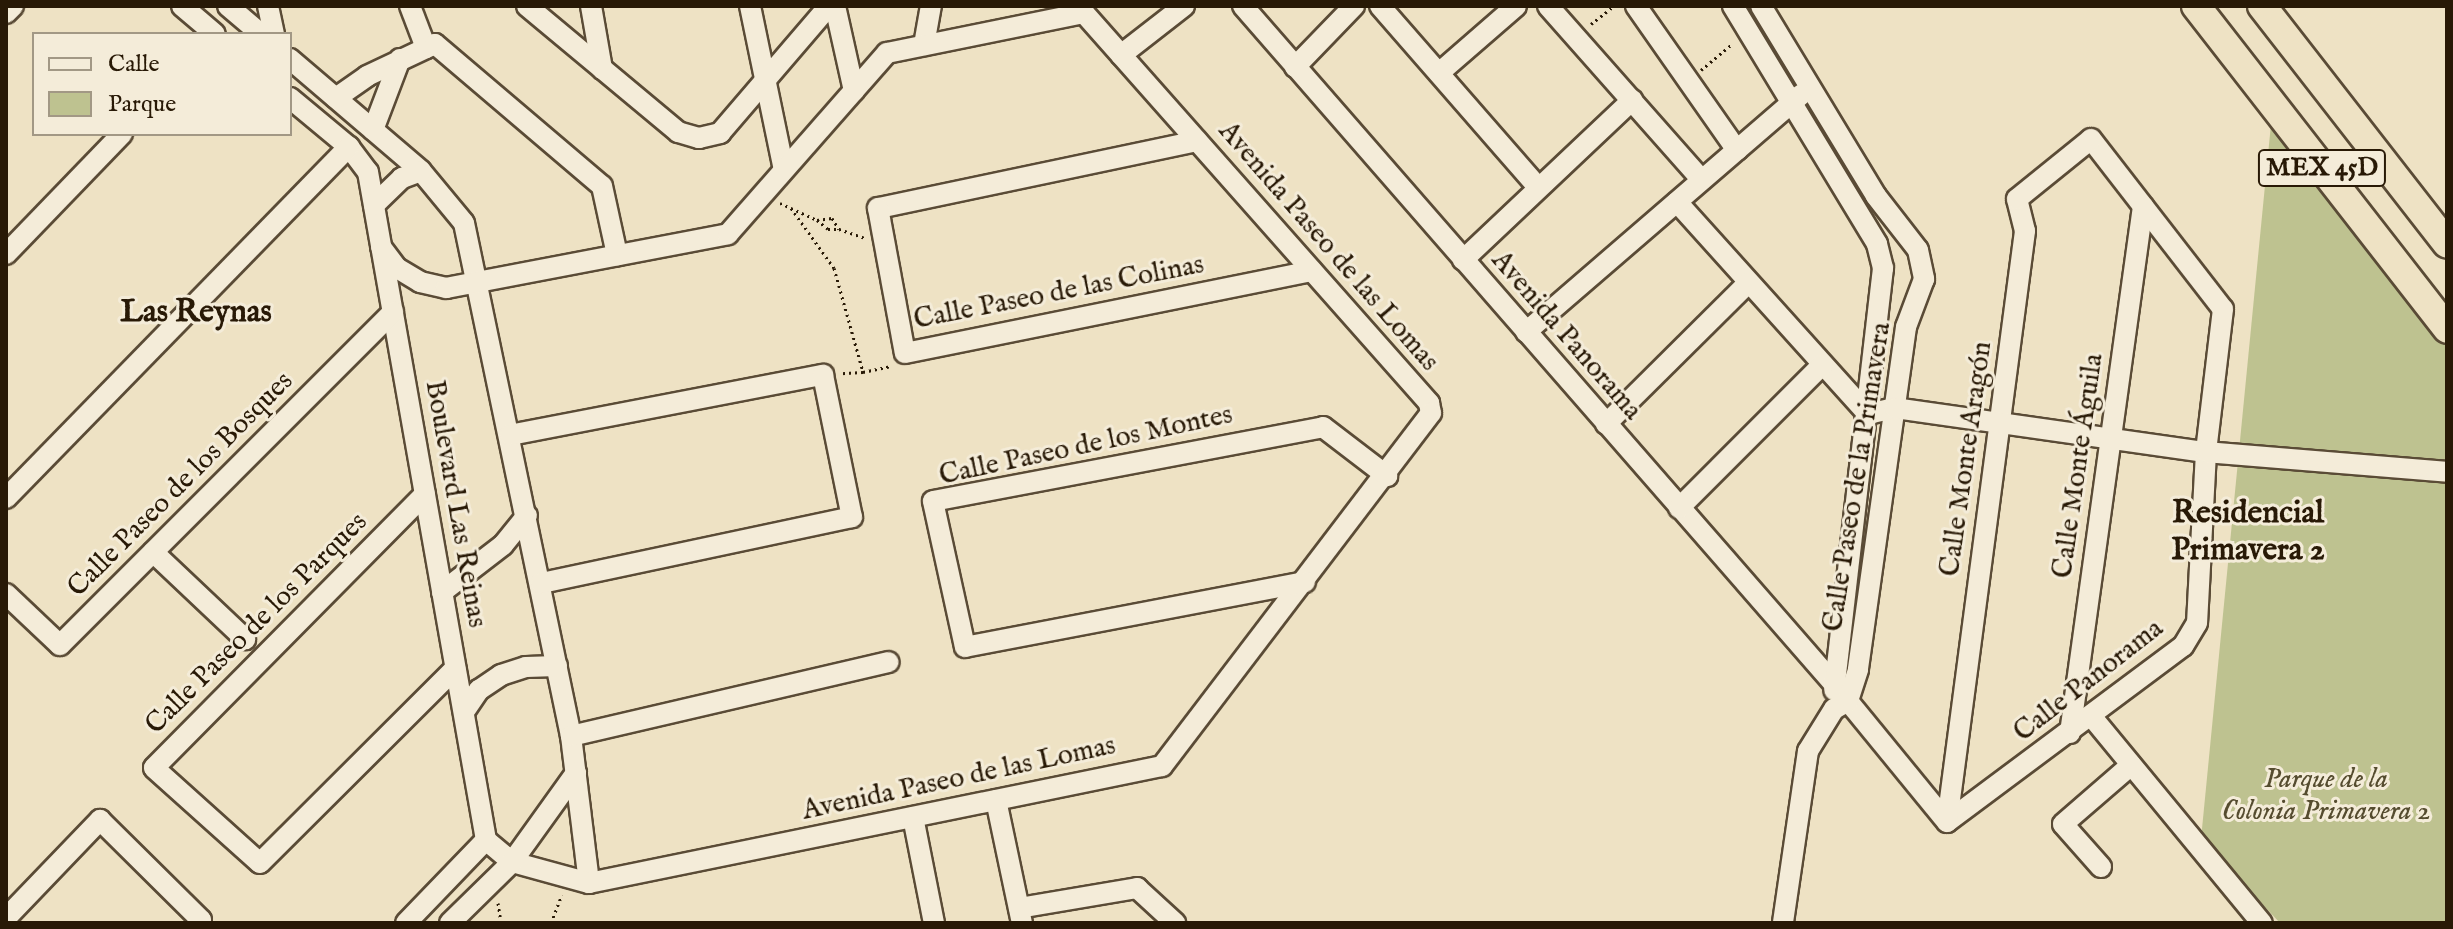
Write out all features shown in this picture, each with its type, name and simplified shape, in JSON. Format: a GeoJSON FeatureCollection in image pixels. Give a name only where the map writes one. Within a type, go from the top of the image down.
{"type":"FeatureCollection","features":[{"type":"Feature","properties":{"kind":"highway","name":"MEX 45D"},"geometry":{"type":"LineString","coordinates":[[2196,6],[2447,329]]}},
{"type":"Feature","properties":{"kind":"highway","name":"MEX 45D"},"geometry":{"type":"LineString","coordinates":[[2262,6],[2447,244]]}},
{"type":"Feature","properties":{"kind":"street"},"geometry":{"type":"LineString","coordinates":[[6,13],[13,6]]}},
{"type":"Feature","properties":{"kind":"street"},"geometry":{"type":"LineString","coordinates":[[182,6],[214,32]]}},
{"type":"Feature","properties":{"kind":"street"},"geometry":{"type":"LineString","coordinates":[[268,6],[274,32]]}},
{"type":"Feature","properties":{"kind":"street"},"geometry":{"type":"LineString","coordinates":[[410,6],[426,48]]}},
{"type":"Feature","properties":{"kind":"street"},"geometry":{"type":"LineString","coordinates":[[527,6],[678,132],[699,138],[720,133],[832,6]]}},
{"type":"Feature","properties":{"kind":"street"},"geometry":{"type":"LineString","coordinates":[[591,6],[602,69]]}},
{"type":"Feature","properties":{"kind":"street"},"geometry":{"type":"LineString","coordinates":[[750,6],[784,170]]}},
{"type":"Feature","properties":{"kind":"street"},"geometry":{"type":"LineString","coordinates":[[832,6],[854,91]]}},
{"type":"Feature","properties":{"kind":"street"},"geometry":{"type":"LineString","coordinates":[[924,45],[931,6]]}},
{"type":"Feature","properties":{"kind":"street"},"geometry":{"type":"LineString","coordinates":[[1121,55],[1184,6]]}},
{"type":"Feature","properties":{"kind":"street","name":"Avenida Panorama"},"geometry":{"type":"LineString","coordinates":[[1243,6],[1834,684],[1841,705],[1947,822]]}},
{"type":"Feature","properties":{"kind":"street"},"geometry":{"type":"LineString","coordinates":[[1295,67],[1354,6]]}},
{"type":"Feature","properties":{"kind":"street"},"geometry":{"type":"LineString","coordinates":[[1380,6],[1537,186]]}},
{"type":"Feature","properties":{"kind":"street"},"geometry":{"type":"LineString","coordinates":[[1439,73],[1516,6]]}},
{"type":"Feature","properties":{"kind":"street"},"geometry":{"type":"LineString","coordinates":[[1548,6],[1702,180]]}},
{"type":"Feature","properties":{"kind":"street"},"geometry":{"type":"LineString","coordinates":[[1636,6],[1737,150]]}},
{"type":"Feature","properties":{"kind":"street","name":"Calle Paseo de la Primavera"},"geometry":{"type":"LineString","coordinates":[[1733,6],[1877,244],[1884,292],[1834,684]]}},
{"type":"Feature","properties":{"kind":"street","name":"Calle Paseo de la Primavera"},"geometry":{"type":"LineString","coordinates":[[1761,6],[1876,196],[1924,264],[1920,293],[1906,327],[1858,670],[1841,705],[1808,751],[1783,923]]}},
{"type":"Feature","properties":{"kind":"street"},"geometry":{"type":"LineString","coordinates":[[218,32],[233,10],[259,32]]}},
{"type":"Feature","properties":{"kind":"street","name":"Avenida Paseo de las Lomas"},"geometry":{"type":"LineString","coordinates":[[381,247],[397,268],[420,282],[446,288],[728,234],[887,53],[1084,13],[1429,403],[1428,423],[1162,766],[589,883],[512,862],[486,840]]}},
{"type":"Feature","properties":{"kind":"street"},"geometry":{"type":"LineString","coordinates":[[336,98],[400,59],[435,44],[602,186],[617,255]]}},
{"type":"Feature","properties":{"kind":"street"},"geometry":{"type":"LineString","coordinates":[[373,130],[400,59]]}},
{"type":"Feature","properties":{"kind":"street"},"geometry":{"type":"LineString","coordinates":[[292,61],[421,171],[464,223],[571,736],[589,883]]}},
{"type":"Feature","properties":{"kind":"street"},"geometry":{"type":"LineString","coordinates":[[1526,332],[1810,87]]}},
{"type":"Feature","properties":{"kind":"street","name":"Boulevard Las Reinas"},"geometry":{"type":"LineString","coordinates":[[292,100],[349,147],[368,172],[486,840]]}},
{"type":"Feature","properties":{"kind":"street"},"geometry":{"type":"LineString","coordinates":[[1463,260],[1537,186],[1632,100]]}},
{"type":"Feature","properties":{"kind":"street"},"geometry":{"type":"LineString","coordinates":[[6,254],[120,136]]}},
{"type":"Feature","properties":{"kind":"street","name":"Calle Monte Aragón"},"geometry":{"type":"LineString","coordinates":[[1947,822],[2025,231],[2017,199],[2091,139],[2143,206]]}},
{"type":"Feature","properties":{"kind":"street","name":"Calle Paseo de las Colinas"},"geometry":{"type":"LineString","coordinates":[[1197,141],[878,208],[905,353],[1312,271]]}},
{"type":"Feature","properties":{"kind":"street"},"geometry":{"type":"LineString","coordinates":[[6,498],[349,147]]}},
{"type":"Feature","properties":{"kind":"street"},"geometry":{"type":"LineString","coordinates":[[374,205],[386,189],[421,171]]}},
{"type":"Feature","properties":{"kind":"street"},"geometry":{"type":"LineString","coordinates":[[1677,202],[1868,414],[1895,408],[2206,452],[2447,472]]}},
{"type":"Feature","properties":{"kind":"street","name":"Calle Panorama"},"geometry":{"type":"LineString","coordinates":[[1947,822],[2092,717],[2191,636],[2197,623],[2206,452],[2223,309],[2143,206]]}},
{"type":"Feature","properties":{"kind":"street","name":"Calle Monte Águila"},"geometry":{"type":"LineString","coordinates":[[2070,733],[2143,206]]}},
{"type":"Feature","properties":{"kind":"street"},"geometry":{"type":"LineString","coordinates":[[1877,244],[1908,238]]}},
{"type":"Feature","properties":{"kind":"street"},"geometry":{"type":"LineString","coordinates":[[1606,424],[1748,283]]}},
{"type":"Feature","properties":{"kind":"street"},"geometry":{"type":"LineString","coordinates":[[1884,292],[1920,293]]}},
{"type":"Feature","properties":{"kind":"street","name":"Calle Paseo de los Bosques"},"geometry":{"type":"LineString","coordinates":[[6,594],[60,645],[393,312]]}},
{"type":"Feature","properties":{"kind":"street"},"geometry":{"type":"LineString","coordinates":[[1679,508],[1822,365]]}},
{"type":"Feature","properties":{"kind":"street"},"geometry":{"type":"LineString","coordinates":[[510,435],[823,375],[852,517],[541,583]]}},
{"type":"Feature","properties":{"kind":"street","name":"Calle Paseo de los Montes"},"geometry":{"type":"LineString","coordinates":[[1305,582],[965,647],[933,501],[1323,427],[1387,476]]}},
{"type":"Feature","properties":{"kind":"street","name":"Calle Paseo de los Parques"},"geometry":{"type":"LineString","coordinates":[[425,494],[154,768],[260,863],[456,668]]}},
{"type":"Feature","properties":{"kind":"street"},"geometry":{"type":"LineString","coordinates":[[442,592],[503,545],[527,515]]}},
{"type":"Feature","properties":{"kind":"street"},"geometry":{"type":"LineString","coordinates":[[153,552],[245,639]]}},
{"type":"Feature","properties":{"kind":"street"},"geometry":{"type":"LineString","coordinates":[[571,736],[888,662]]}},
{"type":"Feature","properties":{"kind":"street"},"geometry":{"type":"LineString","coordinates":[[464,712],[479,690],[501,675],[526,667],[557,666]]}},
{"type":"Feature","properties":{"kind":"street"},"geometry":{"type":"LineString","coordinates":[[2092,717],[2262,923]]}},
{"type":"Feature","properties":{"kind":"street"},"geometry":{"type":"LineString","coordinates":[[2101,867],[2063,824],[2131,765]]}},
{"type":"Feature","properties":{"kind":"street"},"geometry":{"type":"LineString","coordinates":[[450,923],[512,862],[576,773]]}},
{"type":"Feature","properties":{"kind":"street"},"geometry":{"type":"LineString","coordinates":[[996,800],[1020,916],[1137,888],[1175,923]]}},
{"type":"Feature","properties":{"kind":"street"},"geometry":{"type":"LineString","coordinates":[[913,817],[934,923]]}},
{"type":"Feature","properties":{"kind":"street"},"geometry":{"type":"LineString","coordinates":[[6,918],[100,820],[201,920],[198,923]]}},
{"type":"Feature","properties":{"kind":"street"},"geometry":{"type":"LineString","coordinates":[[406,923],[486,840]]}},
{"type":"Feature","properties":{"kind":"path"},"geometry":{"type":"LineString","coordinates":[[1575,36],[1614,6]]}},
{"type":"Feature","properties":{"kind":"path"},"geometry":{"type":"LineString","coordinates":[[1689,80],[1748,31]]}},
{"type":"Feature","properties":{"kind":"path"},"geometry":{"type":"LineString","coordinates":[[763,194],[817,220],[828,229],[839,229],[885,245]]}},
{"type":"Feature","properties":{"kind":"path"},"geometry":{"type":"LineString","coordinates":[[791,208],[834,268],[863,372]]}},
{"type":"Feature","properties":{"kind":"path"},"geometry":{"type":"LineString","coordinates":[[817,220],[832,218],[839,229]]}},
{"type":"Feature","properties":{"kind":"path"},"geometry":{"type":"LineString","coordinates":[[823,375],[900,365],[905,353]]}},
{"type":"Feature","properties":{"kind":"path"},"geometry":{"type":"LineString","coordinates":[[552,889],[568,898]]}},
{"type":"Feature","properties":{"kind":"path"},"geometry":{"type":"LineString","coordinates":[[551,923],[562,895]]}},
{"type":"Feature","properties":{"kind":"path"},"geometry":{"type":"LineString","coordinates":[[499,897],[501,923]]}},
{"type":"Feature","properties":{"kind":"green space","name":"Parque de la Colonia Primavera 2"},"geometry":{"type":"Polygon","coordinates":[[[2272,114],[2447,335],[2447,923],[2280,923],[2201,839],[2272,114]]]}},
{"type":"Feature","properties":{"kind":"district","name":"Las Reynas"},"geometry":{"type":"Point","coordinates":[196,313]}},
{"type":"Feature","properties":{"kind":"district","name":"Residencial Primavera 2"},"geometry":{"type":"Point","coordinates":[2248,534]}}]}
